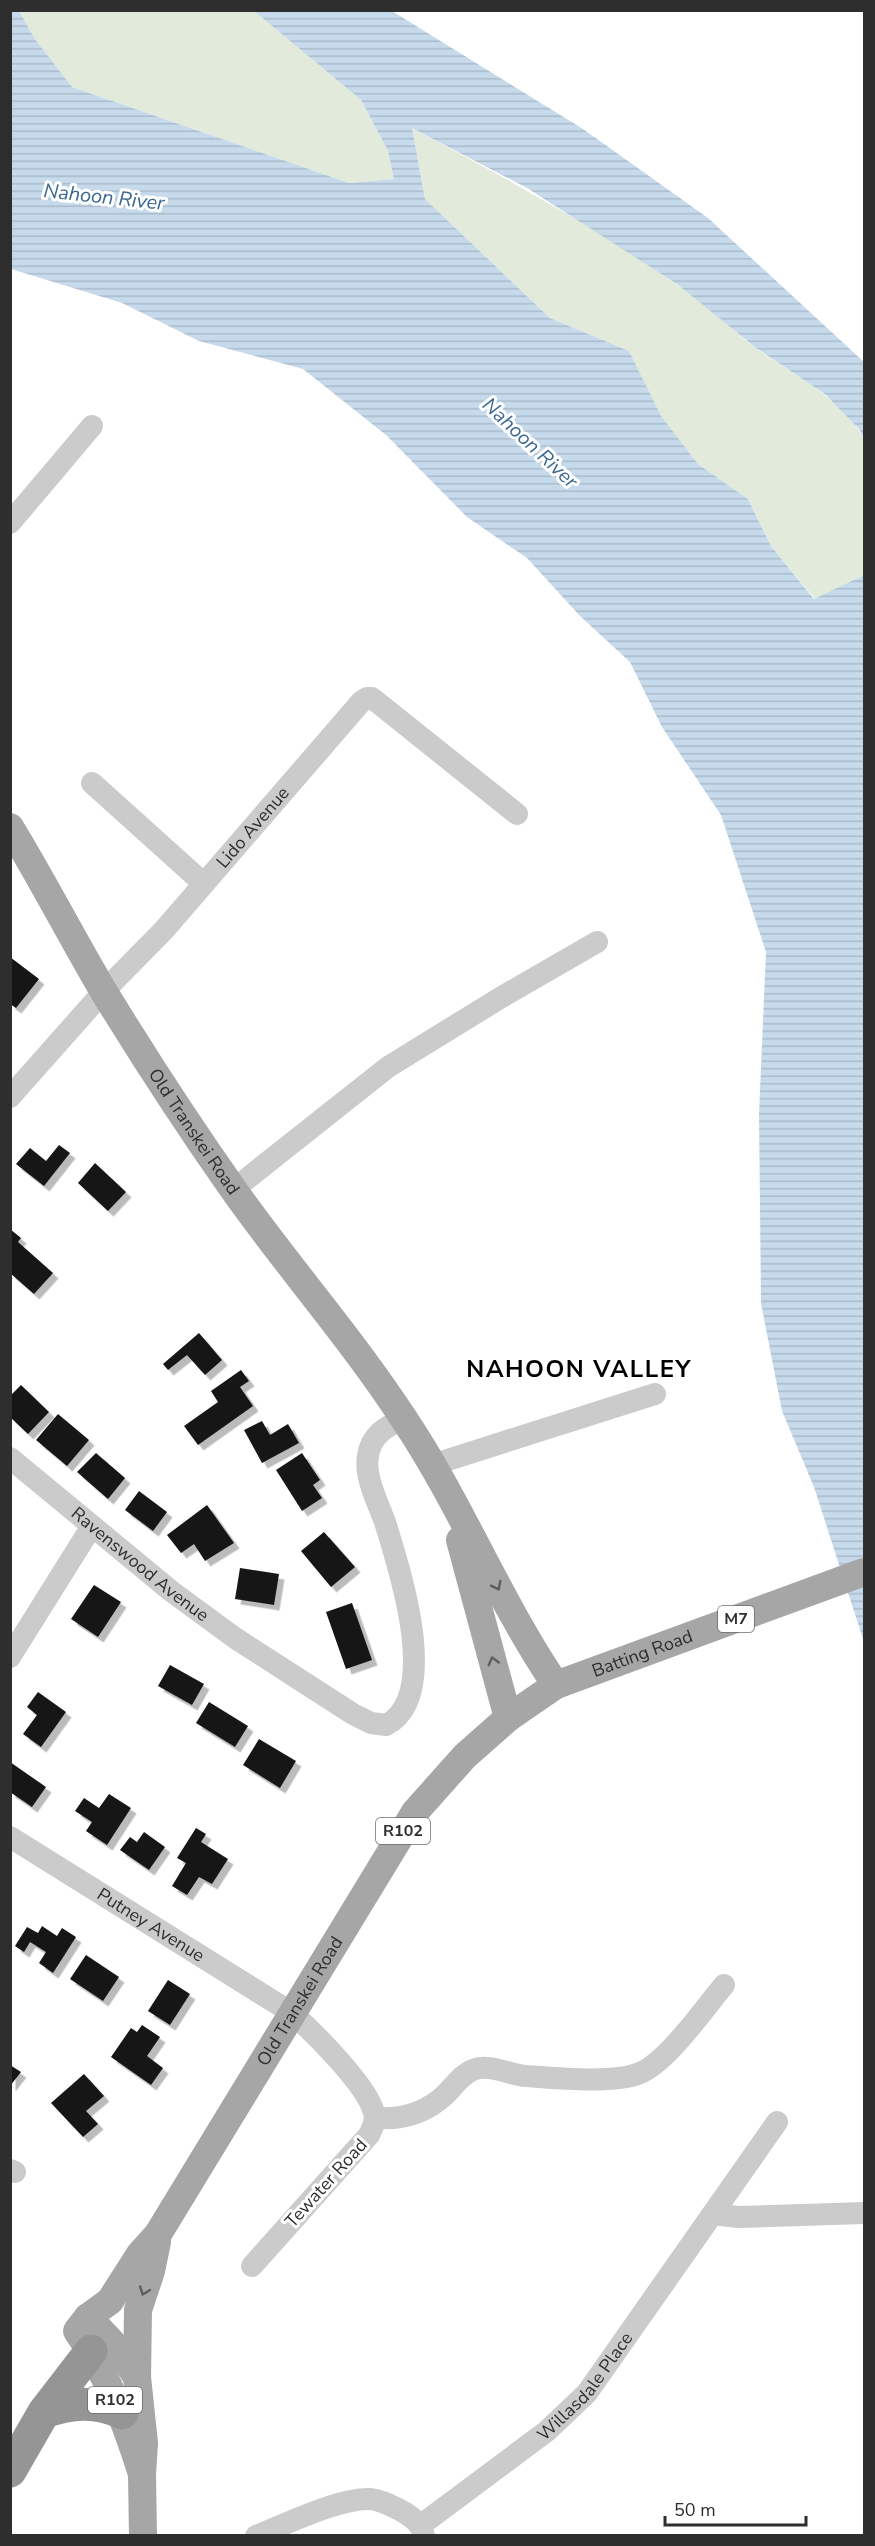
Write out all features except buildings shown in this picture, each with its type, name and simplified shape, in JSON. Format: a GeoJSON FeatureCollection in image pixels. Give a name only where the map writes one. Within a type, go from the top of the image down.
{"type":"FeatureCollection","features":[{"type":"Feature","properties":{"kind":"highway"},"geometry":{"type":"LineString","coordinates":[[10,2470],[94,2327]]}},
{"type":"Feature","properties":{"kind":"highway"},"geometry":{"type":"LineString","coordinates":[[10,2425],[53,2369],[94,2327]]}},
{"type":"Feature","properties":{"kind":"highway"},"geometry":{"type":"LineString","coordinates":[[44,2412],[83,2403],[102,2406],[122,2413]]}},
{"type":"Feature","properties":{"kind":"main road","name":"Old Transkei Road"},"geometry":{"type":"LineString","coordinates":[[10,827],[50,893],[104,991],[234,1189],[321,1303],[404,1419],[432,1465],[510,1612],[556,1685],[508,1718],[465,1756],[415,1812],[158,2234],[140,2254],[94,2327]]}},
{"type":"Feature","properties":{"kind":"main road","name":"Old Transkei Road"},"geometry":{"type":"LineString","coordinates":[[449,1497],[508,1718]]}},
{"type":"Feature","properties":{"kind":"main road","name":"Batting Road"},"geometry":{"type":"LineString","coordinates":[[556,1685],[864,1572]]}},
{"type":"Feature","properties":{"kind":"main road"},"geometry":{"type":"LineString","coordinates":[[137,2377],[138,2310],[151,2271],[158,2234]]}},
{"type":"Feature","properties":{"kind":"main road"},"geometry":{"type":"LineString","coordinates":[[94,2327],[137,2377]]}},
{"type":"Feature","properties":{"kind":"main road","name":"R102"},"geometry":{"type":"LineString","coordinates":[[94,2327],[142,2474]]}},
{"type":"Feature","properties":{"kind":"main road","name":"R102"},"geometry":{"type":"LineString","coordinates":[[137,2377],[144,2443],[143,2535]]}},
{"type":"Feature","properties":{"kind":"street"},"geometry":{"type":"LineString","coordinates":[[10,523],[92,426]]}},
{"type":"Feature","properties":{"kind":"street","name":"Lido Avenue"},"geometry":{"type":"LineString","coordinates":[[10,1097],[104,991],[130,967],[361,702],[367,698],[372,698],[517,814]]}},
{"type":"Feature","properties":{"kind":"street"},"geometry":{"type":"LineString","coordinates":[[92,783],[203,883]]}},
{"type":"Feature","properties":{"kind":"street"},"geometry":{"type":"LineString","coordinates":[[234,1189],[388,1067],[597,942]]}},
{"type":"Feature","properties":{"kind":"street"},"geometry":{"type":"LineString","coordinates":[[432,1465],[655,1394]]}},
{"type":"Feature","properties":{"kind":"street","name":"Ravenswood Avenue"},"geometry":{"type":"LineString","coordinates":[[10,1458],[171,1591],[235,1638],[353,1714],[371,1723],[386,1725],[392,1722],[405,1707],[413,1684],[414,1657],[411,1623],[367,1463],[370,1446],[375,1436],[390,1425],[404,1419]]}},
{"type":"Feature","properties":{"kind":"street"},"geometry":{"type":"LineString","coordinates":[[10,1657],[92,1526]]}},
{"type":"Feature","properties":{"kind":"street","name":"Putney Avenue"},"geometry":{"type":"LineString","coordinates":[[10,1837],[292,2013]]}},
{"type":"Feature","properties":{"kind":"street"},"geometry":{"type":"LineString","coordinates":[[375,2118],[394,2120],[425,2109],[444,2096],[473,2069],[484,2068],[523,2076],[592,2078],[618,2078],[639,2073],[670,2050],[724,1985]]}},
{"type":"Feature","properties":{"kind":"street","name":"Tewater Road"},"geometry":{"type":"LineString","coordinates":[[252,2266],[361,2146],[369,2135],[375,2118],[372,2105],[354,2080],[319,2038],[292,2013]]}},
{"type":"Feature","properties":{"kind":"street","name":"Willasdale Place"},"geometry":{"type":"LineString","coordinates":[[423,2530],[547,2430],[587,2393],[777,2122]]}},
{"type":"Feature","properties":{"kind":"street"},"geometry":{"type":"LineString","coordinates":[[713,2214],[738,2217],[864,2213]]}},
{"type":"Feature","properties":{"kind":"street"},"geometry":{"type":"LineString","coordinates":[[256,2535],[359,2499],[385,2502],[405,2513],[423,2530]]}},
{"type":"Feature","properties":{"kind":"green space"},"geometry":{"type":"Polygon","coordinates":[[[19,11],[254,11],[361,100],[388,151],[395,179],[349,183],[72,87],[35,39],[19,11]]]}},
{"type":"Feature","properties":{"kind":"green space"},"geometry":{"type":"Polygon","coordinates":[[[412,128],[546,202],[686,290],[757,349],[815,388],[842,411],[864,438],[864,575],[815,599],[771,546],[748,499],[698,464],[660,416],[629,351],[550,318],[425,199],[412,128]]]}},
{"type":"Feature","properties":{"kind":"water","name":"Nahoon River"},"geometry":{"type":"Polygon","coordinates":[[[11,11],[19,11],[35,39],[72,87],[349,183],[394,179],[388,151],[361,100],[254,11],[392,11],[583,129],[708,218],[864,362],[864,438],[859,429],[826,395],[756,348],[677,284],[527,188],[412,128],[425,199],[550,318],[629,351],[661,416],[698,464],[748,499],[771,546],[814,599],[864,575],[864,1642],[814,1487],[782,1411],[761,1303],[759,1114],[766,952],[721,815],[662,727],[630,662],[580,616],[527,558],[467,517],[386,435],[303,369],[199,341],[122,303],[11,269],[11,11]]]}},
{"type":"Feature","properties":{"kind":"district","name":"NAHOON VALLEY"},"geometry":{"type":"Point","coordinates":[579,1369]}}]}
